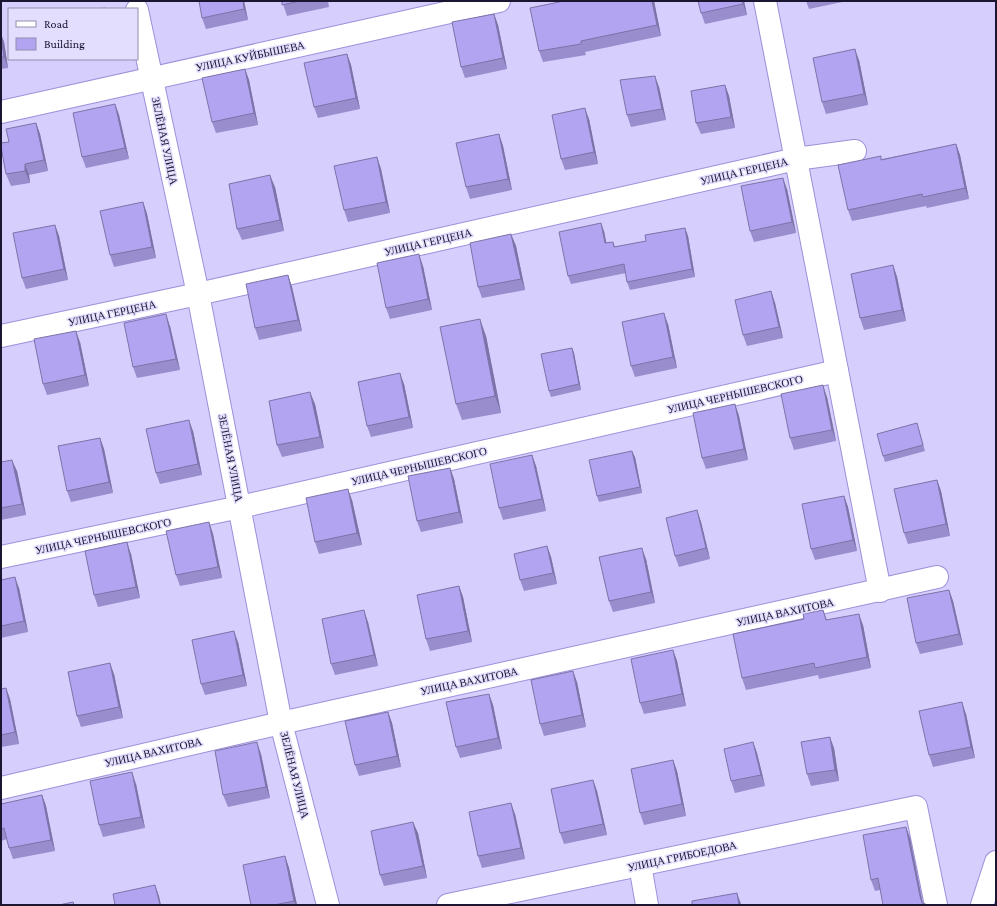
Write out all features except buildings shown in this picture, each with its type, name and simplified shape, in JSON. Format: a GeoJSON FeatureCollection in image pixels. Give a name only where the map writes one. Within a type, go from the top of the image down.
{"type":"FeatureCollection","features":[{"type":"Feature","properties":{"kind":"street","name":"УЛИЦА КУЙБЫШЕВА"},"geometry":{"type":"LineString","coordinates":[[1,112],[499,1]]}},
{"type":"Feature","properties":{"kind":"street"},"geometry":{"type":"LineString","coordinates":[[765,1],[880,591]]}},
{"type":"Feature","properties":{"kind":"street","name":"ЗЕЛЁНАЯ УЛИЦА"},"geometry":{"type":"LineString","coordinates":[[138,15],[198,294],[281,723],[328,905]]}},
{"type":"Feature","properties":{"kind":"street","name":"УЛИЦА ГЕРЦЕНА"},"geometry":{"type":"LineString","coordinates":[[1,336],[198,294],[796,159],[855,151]]}},
{"type":"Feature","properties":{"kind":"street","name":"УЛИЦА ЧЕРНЫШЕВСКОГО"},"geometry":{"type":"LineString","coordinates":[[1,557],[240,507],[837,371]]}},
{"type":"Feature","properties":{"kind":"street","name":"УЛИЦА ВАХИТОВА"},"geometry":{"type":"LineString","coordinates":[[1,788],[281,723],[880,591],[937,577]]}},
{"type":"Feature","properties":{"kind":"street","name":"УЛИЦА ГРИБОЕДОВА"},"geometry":{"type":"LineString","coordinates":[[448,905],[916,807],[936,905]]}},
{"type":"Feature","properties":{"kind":"street"},"geometry":{"type":"LineString","coordinates":[[982,905],[996,862]]}},
{"type":"Feature","properties":{"kind":"street"},"geometry":{"type":"LineString","coordinates":[[640,865],[647,905]]}}]}
